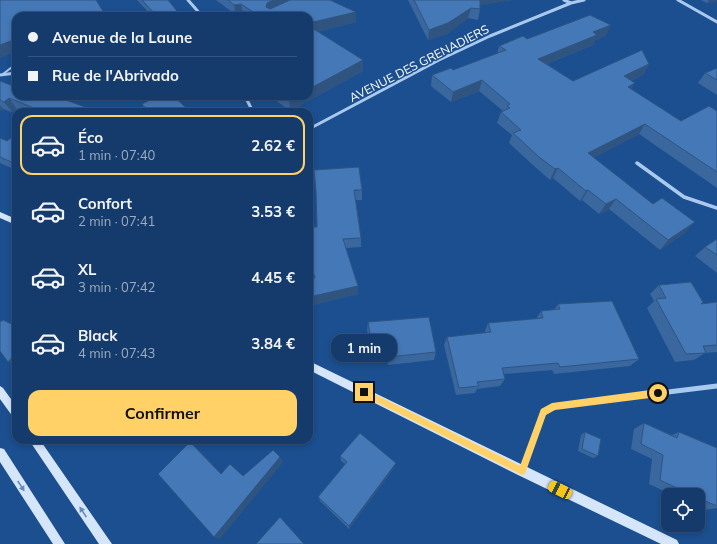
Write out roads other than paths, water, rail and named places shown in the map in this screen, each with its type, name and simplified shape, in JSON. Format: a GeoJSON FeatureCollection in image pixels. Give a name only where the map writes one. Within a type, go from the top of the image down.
{"type":"FeatureCollection","features":[{"type":"Feature","properties":{"kind":"street"},"geometry":{"type":"LineString","coordinates":[[188,0],[198,12]]}},
{"type":"Feature","properties":{"kind":"street"},"geometry":{"type":"LineString","coordinates":[[564,0],[572,4]]}},
{"type":"Feature","properties":{"kind":"street","name":"AVENUE DES GRENADIERS"},"geometry":{"type":"LineString","coordinates":[[313,127],[439,60],[490,36],[584,0]]}},
{"type":"Feature","properties":{"kind":"street"},"geometry":{"type":"LineString","coordinates":[[678,0],[717,22]]}},
{"type":"Feature","properties":{"kind":"street"},"geometry":{"type":"LineString","coordinates":[[2,75],[12,74]]}},
{"type":"Feature","properties":{"kind":"street"},"geometry":{"type":"LineString","coordinates":[[637,163],[684,196],[717,208]]}},
{"type":"Feature","properties":{"kind":"street"},"geometry":{"type":"LineString","coordinates":[[0,215],[12,220]]}},
{"type":"Feature","properties":{"kind":"street"},"geometry":{"type":"LineString","coordinates":[[313,367],[673,544]]}},
{"type":"Feature","properties":{"kind":"street"},"geometry":{"type":"LineString","coordinates":[[522,471],[543,412],[554,406],[717,386]]}},
{"type":"Feature","properties":{"kind":"street"},"geometry":{"type":"LineString","coordinates":[[0,391],[12,408]]}},
{"type":"Feature","properties":{"kind":"street"},"geometry":{"type":"LineString","coordinates":[[37,444],[106,544]]}},
{"type":"Feature","properties":{"kind":"street"},"geometry":{"type":"LineString","coordinates":[[0,453],[59,544]]}},
{"type":"Feature","properties":{"kind":"lane"},"geometry":{"type":"LineString","coordinates":[[2,75],[12,67]]}}]}
